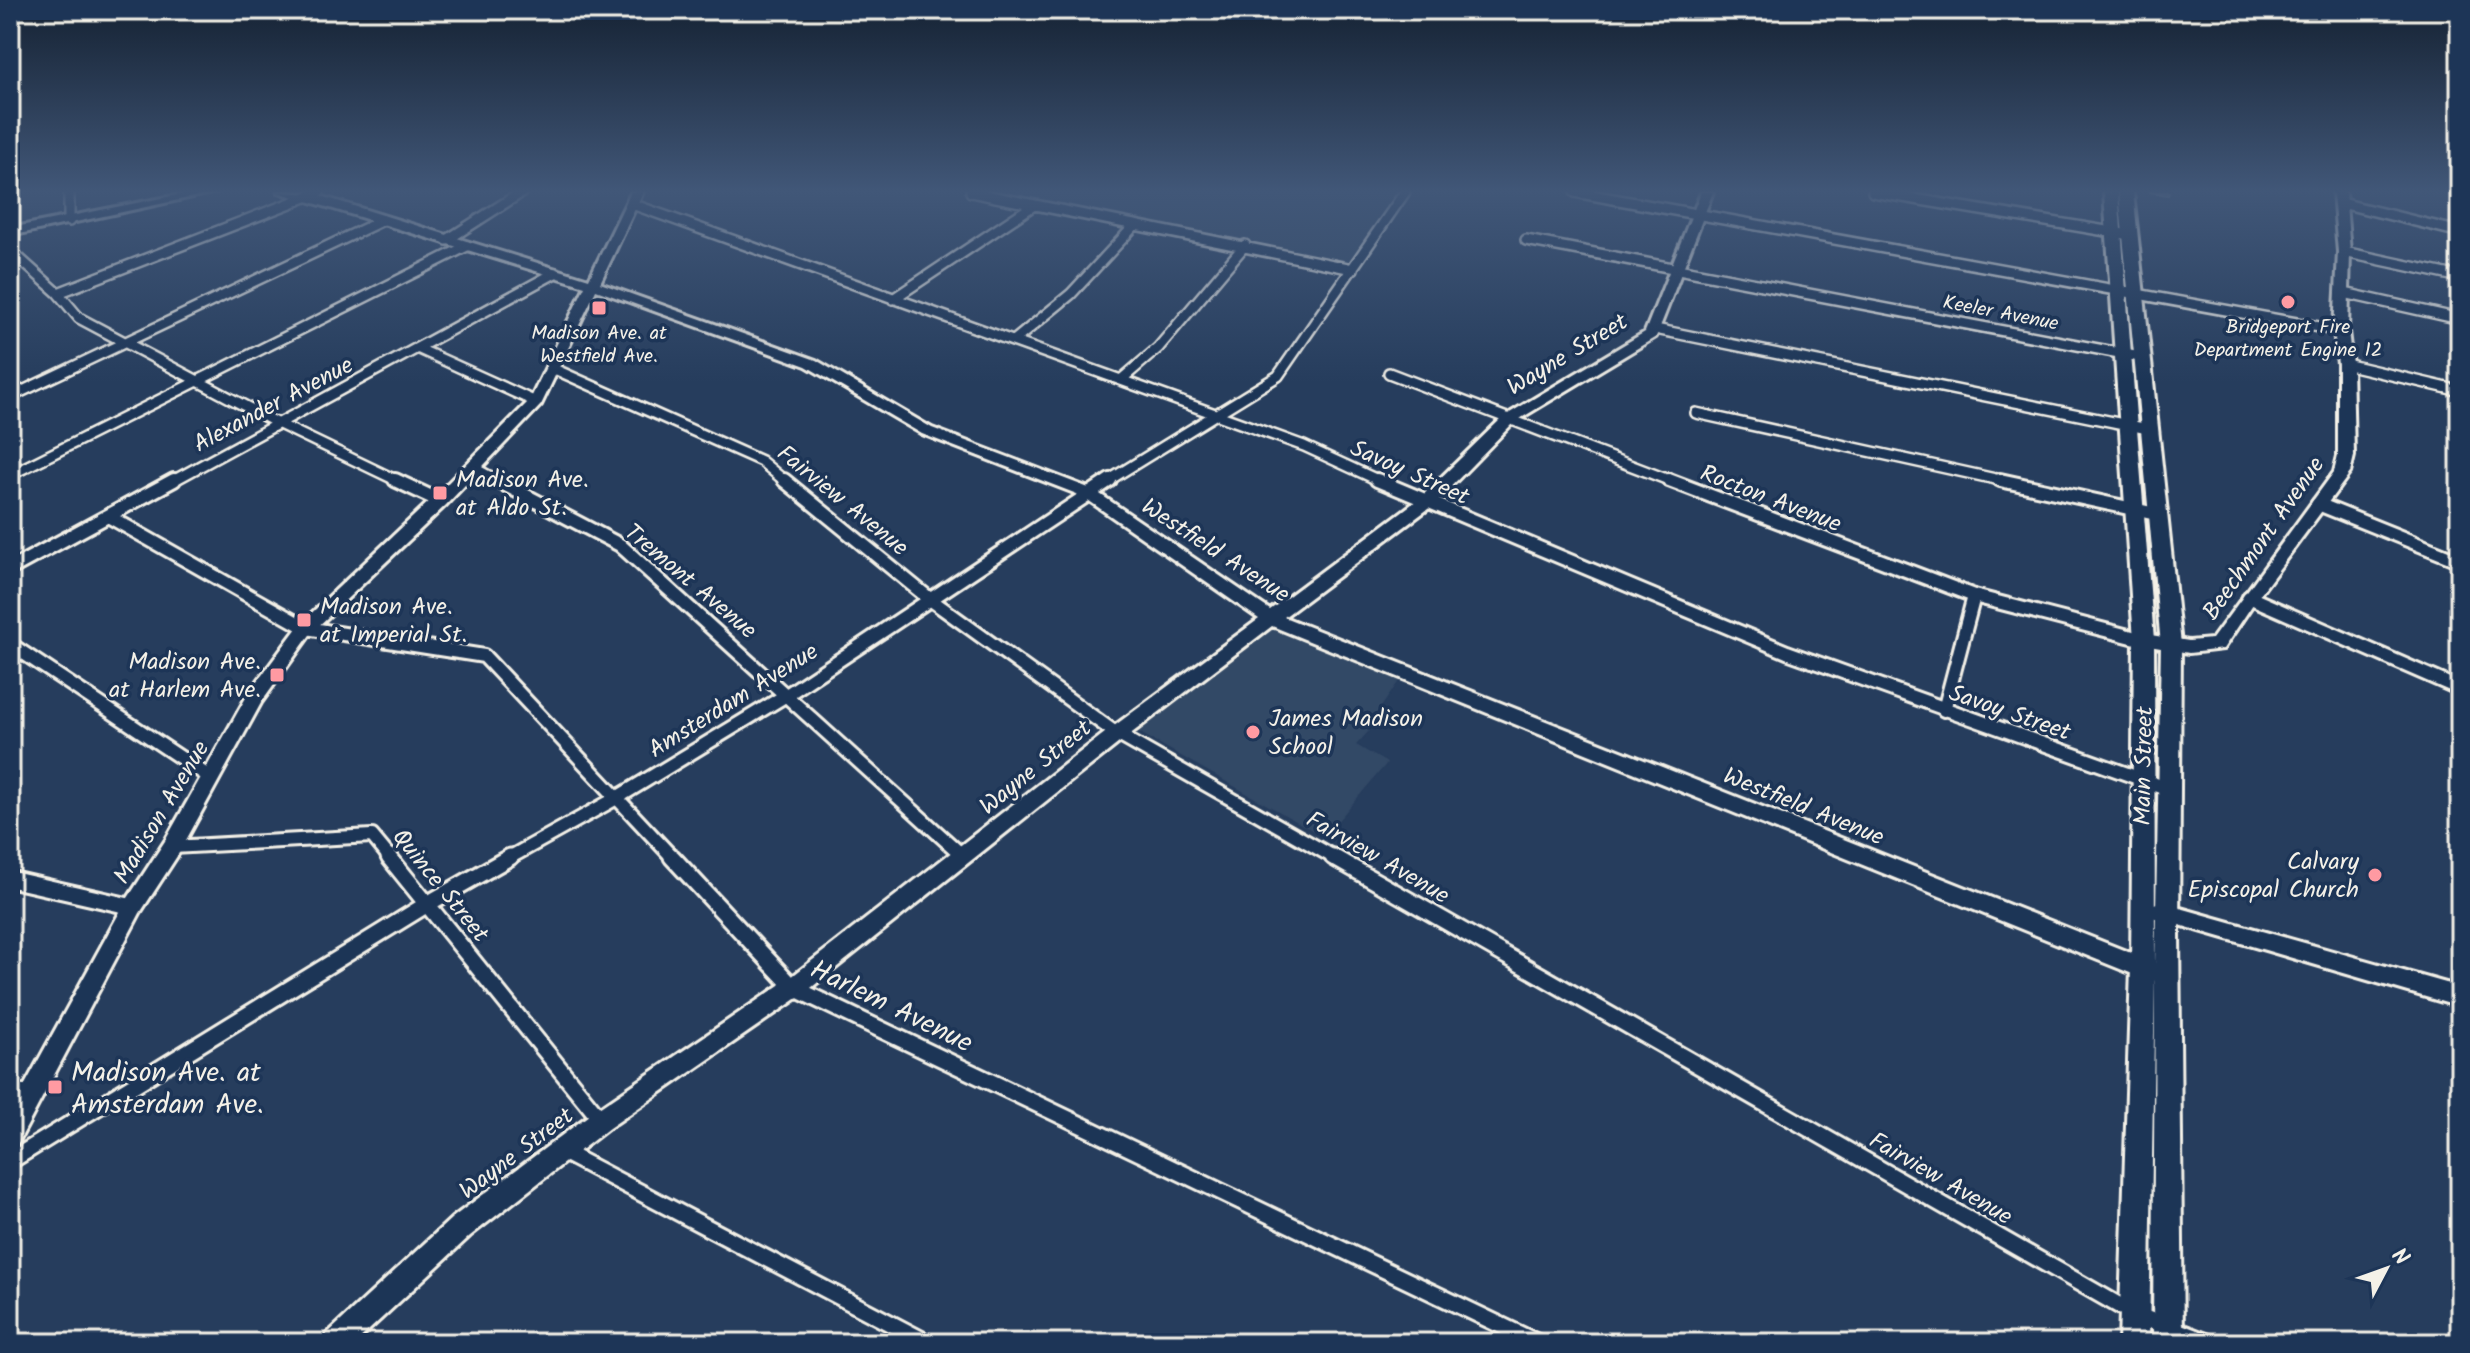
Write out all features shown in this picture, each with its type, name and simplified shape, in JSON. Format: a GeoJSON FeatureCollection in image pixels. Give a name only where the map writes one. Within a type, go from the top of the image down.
{"type":"FeatureCollection","features":[{"type":"Feature","properties":{"kind":"main road","name":"Main Street"},"geometry":{"type":"LineString","coordinates":[[2124,255],[2145,511],[2143,968],[2134,1343]]}},
{"type":"Feature","properties":{"kind":"main road","name":"Main Street"},"geometry":{"type":"LineString","coordinates":[[2145,511],[2171,645],[2167,914],[2168,1335]]}},
{"type":"Feature","properties":{"kind":"street"},"geometry":{"type":"LineString","coordinates":[[16,255],[58,293],[79,318],[120,342],[199,379],[277,423],[440,501]]}},
{"type":"Feature","properties":{"kind":"street"},"geometry":{"type":"LineString","coordinates":[[58,293],[157,255]]}},
{"type":"Feature","properties":{"kind":"street"},"geometry":{"type":"LineString","coordinates":[[10,397],[307,255]]}},
{"type":"Feature","properties":{"kind":"street"},"geometry":{"type":"LineString","coordinates":[[10,475],[449,255]]}},
{"type":"Feature","properties":{"kind":"street","name":"Westfield Avenue"},"geometry":{"type":"LineString","coordinates":[[497,255],[591,284],[811,363],[927,431],[1088,493],[1271,619],[2167,977]]}},
{"type":"Feature","properties":{"kind":"street","name":"Madison Avenue"},"geometry":{"type":"LineString","coordinates":[[10,1135],[133,907],[172,847],[254,699],[306,628],[474,468],[536,402],[605,255]]}},
{"type":"Feature","properties":{"kind":"street","name":"Savoy Street"},"geometry":{"type":"LineString","coordinates":[[781,255],[893,299],[1015,340],[1304,446],[1426,502],[1787,652],[2169,789]]}},
{"type":"Feature","properties":{"kind":"street"},"geometry":{"type":"LineString","coordinates":[[893,299],[959,255]]}},
{"type":"Feature","properties":{"kind":"street"},"geometry":{"type":"LineString","coordinates":[[1015,340],[1071,294],[1107,255]]}},
{"type":"Feature","properties":{"kind":"street"},"geometry":{"type":"LineString","coordinates":[[1122,379],[1158,348],[1236,255]]}},
{"type":"Feature","properties":{"kind":"street"},"geometry":{"type":"LineString","coordinates":[[1291,255],[1353,269]]}},
{"type":"Feature","properties":{"kind":"street","name":"Amsterdam Avenue"},"geometry":{"type":"LineString","coordinates":[[10,1161],[429,903],[615,799],[788,694],[1088,493],[1280,374],[1362,255]]}},
{"type":"Feature","properties":{"kind":"street","name":"Keeler Avenue"},"geometry":{"type":"LineString","coordinates":[[1611,255],[2132,356]]}},
{"type":"Feature","properties":{"kind":"street","name":"Wayne Street"},"geometry":{"type":"LineString","coordinates":[[336,1343],[461,1227],[601,1120],[794,988],[1117,734],[1426,502],[1508,420],[1525,407],[1645,339],[1655,329],[1681,255]]}},
{"type":"Feature","properties":{"kind":"street"},"geometry":{"type":"LineString","coordinates":[[1923,255],[2341,331]]}},
{"type":"Feature","properties":{"kind":"street","name":"Beechmont Avenue"},"geometry":{"type":"LineString","coordinates":[[2144,640],[2203,648],[2217,645],[2342,473],[2346,456],[2345,364],[2341,331],[2344,255]]}},
{"type":"Feature","properties":{"kind":"street"},"geometry":{"type":"LineString","coordinates":[[2359,255],[2460,277]]}},
{"type":"Feature","properties":{"kind":"street","name":"Alexander Avenue"},"geometry":{"type":"LineString","coordinates":[[10,569],[555,273]]}},
{"type":"Feature","properties":{"kind":"street"},"geometry":{"type":"LineString","coordinates":[[2344,293],[2460,319]]}},
{"type":"Feature","properties":{"kind":"street"},"geometry":{"type":"LineString","coordinates":[[1655,329],[2139,427]]}},
{"type":"Feature","properties":{"kind":"street"},"geometry":{"type":"LineString","coordinates":[[417,348],[536,402]]}},
{"type":"Feature","properties":{"kind":"street"},"geometry":{"type":"LineString","coordinates":[[2345,364],[2460,391]]}},
{"type":"Feature","properties":{"kind":"street","name":"Fairview Avenue"},"geometry":{"type":"LineString","coordinates":[[552,368],[761,461],[931,600],[1117,734],[2168,1335],[2210,1343]]}},
{"type":"Feature","properties":{"kind":"street","name":"Rocton Avenue"},"geometry":{"type":"LineString","coordinates":[[1389,373],[1974,596],[2144,640]]}},
{"type":"Feature","properties":{"kind":"street"},"geometry":{"type":"LineString","coordinates":[[1696,413],[2145,511]]}},
{"type":"Feature","properties":{"kind":"street","name":"Tremont Avenue"},"geometry":{"type":"LineString","coordinates":[[474,468],[620,545],[788,694],[964,857]]}},
{"type":"Feature","properties":{"kind":"street"},"geometry":{"type":"LineString","coordinates":[[2318,504],[2460,561]]}},
{"type":"Feature","properties":{"kind":"street"},"geometry":{"type":"LineString","coordinates":[[108,516],[306,628]]}},
{"type":"Feature","properties":{"kind":"street"},"geometry":{"type":"LineString","coordinates":[[1944,710],[1974,596]]}},
{"type":"Feature","properties":{"kind":"street"},"geometry":{"type":"LineString","coordinates":[[2249,597],[2460,689]]}},
{"type":"Feature","properties":{"kind":"street","name":"Harlem Avenue"},"geometry":{"type":"LineString","coordinates":[[306,628],[484,656],[794,988],[1538,1343]]}},
{"type":"Feature","properties":{"kind":"street"},"geometry":{"type":"LineString","coordinates":[[10,644],[211,778]]}},
{"type":"Feature","properties":{"kind":"street","name":"Quince Street"},"geometry":{"type":"LineString","coordinates":[[172,847],[372,836],[601,1120]]}},
{"type":"Feature","properties":{"kind":"street"},"geometry":{"type":"LineString","coordinates":[[10,879],[133,907]]}},
{"type":"Feature","properties":{"kind":"street"},"geometry":{"type":"LineString","coordinates":[[2143,906],[2460,998]]}},
{"type":"Feature","properties":{"kind":"street"},"geometry":{"type":"LineString","coordinates":[[10,1090],[32,1096]]}},
{"type":"Feature","properties":{"kind":"street"},"geometry":{"type":"LineString","coordinates":[[563,1152],[928,1343]]}},
{"type":"Feature","properties":{"kind":"shaded area"},"geometry":{"type":"Polygon","coordinates":[[[1311,255],[1352,255],[1345,262],[1311,255]]]}},
{"type":"Feature","properties":{"kind":"shaded area","name":"James Madison School"},"geometry":{"type":"Polygon","coordinates":[[[1272,627],[1401,678],[1366,729],[1369,731],[1356,745],[1387,763],[1324,837],[1137,731],[1272,627]]]}},
{"type":"Feature","properties":{"kind":"place","name":"Bridgeport Fire Department Engine 12"},"geometry":{"type":"Point","coordinates":[2288,302]}},
{"type":"Feature","properties":{"kind":"place","name":"Madison Ave. at Westfield Ave."},"geometry":{"type":"Point","coordinates":[599,308]}},
{"type":"Feature","properties":{"kind":"place","name":"Madison Ave. at Aldo St."},"geometry":{"type":"Point","coordinates":[440,493]}},
{"type":"Feature","properties":{"kind":"place","name":"Madison Ave. at Imperial St."},"geometry":{"type":"Point","coordinates":[304,620]}},
{"type":"Feature","properties":{"kind":"place","name":"Madison Ave. at Harlem Ave."},"geometry":{"type":"Point","coordinates":[277,675]}},
{"type":"Feature","properties":{"kind":"place","name":"James Madison School"},"geometry":{"type":"Point","coordinates":[1253,732]}},
{"type":"Feature","properties":{"kind":"place","name":"Calvary Episcopal Church"},"geometry":{"type":"Point","coordinates":[2375,875]}},
{"type":"Feature","properties":{"kind":"place","name":"Madison Ave. at Amsterdam Ave."},"geometry":{"type":"Point","coordinates":[55,1087]}}]}
